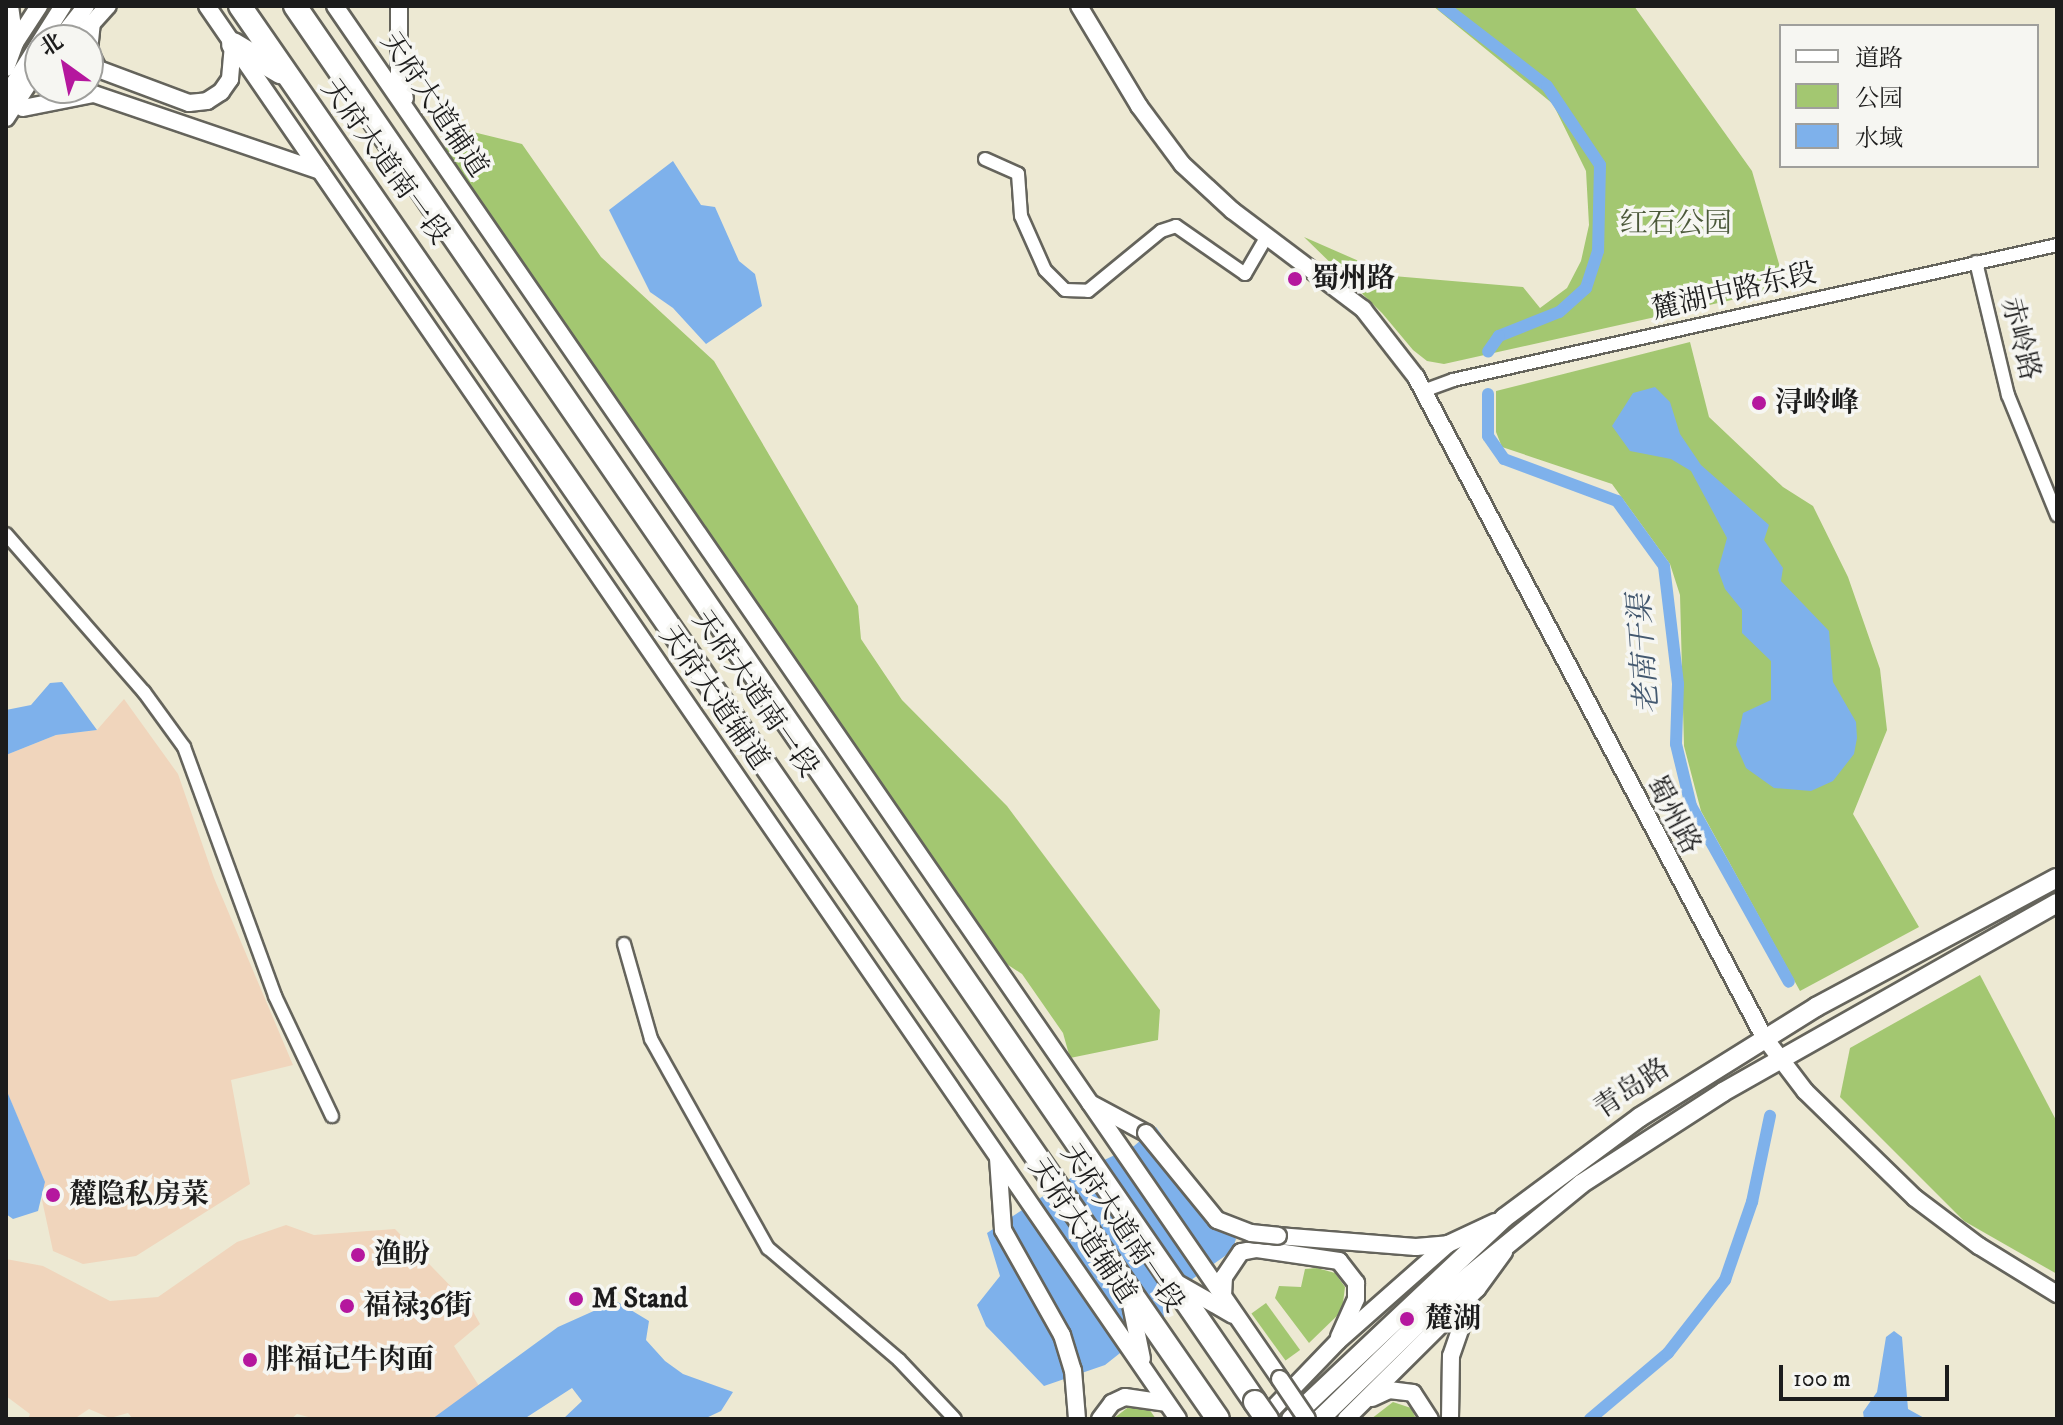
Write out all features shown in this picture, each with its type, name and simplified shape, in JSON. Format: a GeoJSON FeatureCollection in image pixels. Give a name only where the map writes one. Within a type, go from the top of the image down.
{"type":"FeatureCollection","features":[{"type":"Feature","properties":{"kind":"highway","name":"天府大道南一段"},"geometry":{"type":"LineString","coordinates":[[240,6],[472,334],[1055,1183],[1127,1290],[1143,1343],[1218,1419]]}},
{"type":"Feature","properties":{"kind":"highway","name":"天府大道南一段"},"geometry":{"type":"LineString","coordinates":[[295,6],[1089,1161],[1171,1279],[1191,1298],[1262,1413]]}},
{"type":"Feature","properties":{"kind":"highway"},"geometry":{"type":"LineString","coordinates":[[314,6],[325,50]]}},
{"type":"Feature","properties":{"kind":"highway"},"geometry":{"type":"LineString","coordinates":[[233,44],[287,76]]}},
{"type":"Feature","properties":{"kind":"main road","name":"青岛路"},"geometry":{"type":"LineString","coordinates":[[1291,1419],[1504,1218],[1640,1117],[1764,1037],[2057,878]]}},
{"type":"Feature","properties":{"kind":"main road","name":"青岛路"},"geometry":{"type":"LineString","coordinates":[[1320,1419],[1459,1284],[1517,1235],[1651,1135],[2057,903]]}},
{"type":"Feature","properties":{"kind":"street"},"geometry":{"type":"LineString","coordinates":[[10,6],[15,43]]}},
{"type":"Feature","properties":{"kind":"street"},"geometry":{"type":"LineString","coordinates":[[6,68],[15,43],[39,6]]}},
{"type":"Feature","properties":{"kind":"street"},"geometry":{"type":"LineString","coordinates":[[6,96],[63,6]]}},
{"type":"Feature","properties":{"kind":"street"},"geometry":{"type":"LineString","coordinates":[[108,6],[89,14],[89,51],[98,69],[111,78],[189,103],[207,101],[221,92],[230,79],[233,44]]}},
{"type":"Feature","properties":{"kind":"street","name":"天府大道辅道"},"geometry":{"type":"LineString","coordinates":[[207,6],[1030,1202],[1143,1343]]}},
{"type":"Feature","properties":{"kind":"street","name":"天府大道辅道"},"geometry":{"type":"LineString","coordinates":[[335,6],[1307,1419]]}},
{"type":"Feature","properties":{"kind":"street"},"geometry":{"type":"LineString","coordinates":[[399,6],[399,80],[410,115]]}},
{"type":"Feature","properties":{"kind":"street","name":"蜀州路"},"geometry":{"type":"LineString","coordinates":[[1079,6],[1169,149],[1215,196],[1375,320],[1423,391],[1764,1037],[1805,1091],[1915,1198],[1979,1246],[2057,1294]]}},
{"type":"Feature","properties":{"kind":"street"},"geometry":{"type":"LineString","coordinates":[[6,120],[24,91]]}},
{"type":"Feature","properties":{"kind":"street"},"geometry":{"type":"LineString","coordinates":[[23,108],[94,94],[320,171]]}},
{"type":"Feature","properties":{"kind":"street"},"geometry":{"type":"LineString","coordinates":[[6,120],[26,104]]}},
{"type":"Feature","properties":{"kind":"street"},"geometry":{"type":"LineString","coordinates":[[985,159],[1018,174],[1021,216],[1045,270],[1065,290],[1088,291],[1161,231],[1176,226],[1245,274],[1267,236]]}},
{"type":"Feature","properties":{"kind":"street","name":"麓湖中路东段"},"geometry":{"type":"LineString","coordinates":[[1423,391],[1453,380],[2057,245]]}},
{"type":"Feature","properties":{"kind":"street","name":"赤岭路"},"geometry":{"type":"LineString","coordinates":[[1976,262],[2008,395],[2057,515]]}},
{"type":"Feature","properties":{"kind":"street"},"geometry":{"type":"LineString","coordinates":[[6,534],[20,554],[144,692],[184,747],[275,996],[332,1116]]}},
{"type":"Feature","properties":{"kind":"street"},"geometry":{"type":"LineString","coordinates":[[624,944],[651,1039],[768,1248],[899,1360],[955,1419]]}},
{"type":"Feature","properties":{"kind":"street"},"geometry":{"type":"LineString","coordinates":[[1090,1103],[1146,1133],[1217,1220],[1251,1233],[1278,1236],[1416,1247],[1448,1244]]}},
{"type":"Feature","properties":{"kind":"street"},"geometry":{"type":"LineString","coordinates":[[998,1156],[1003,1230],[1062,1335],[1076,1411]]}},
{"type":"Feature","properties":{"kind":"street"},"geometry":{"type":"LineString","coordinates":[[1262,1413],[1448,1244],[1504,1218]]}},
{"type":"Feature","properties":{"kind":"street"},"geometry":{"type":"LineString","coordinates":[[1346,1419],[1477,1289],[1517,1235]]}},
{"type":"Feature","properties":{"kind":"street"},"geometry":{"type":"LineString","coordinates":[[1223,1296],[1224,1277],[1241,1252],[1257,1249],[1339,1261],[1356,1283],[1356,1299],[1338,1341]]}},
{"type":"Feature","properties":{"kind":"street"},"geometry":{"type":"LineString","coordinates":[[1450,1419],[1451,1356],[1477,1289]]}},
{"type":"Feature","properties":{"kind":"street"},"geometry":{"type":"LineString","coordinates":[[1191,1298],[1238,1318]]}},
{"type":"Feature","properties":{"kind":"street"},"geometry":{"type":"LineString","coordinates":[[1143,1343],[1145,1372],[1178,1419]]}},
{"type":"Feature","properties":{"kind":"street"},"geometry":{"type":"LineString","coordinates":[[1363,1402],[1401,1389],[1421,1399],[1430,1419]]}},
{"type":"Feature","properties":{"kind":"street"},"geometry":{"type":"LineString","coordinates":[[1100,1419],[1112,1403],[1125,1397],[1166,1403]]}},
{"type":"Feature","properties":{"kind":"shaded area"},"geometry":{"type":"Polygon","coordinates":[[[124,699],[178,774],[214,878],[293,1065],[231,1080],[250,1184],[136,1256],[83,1264],[53,1251],[42,1200],[44,1182],[6,1089],[6,755],[56,735],[97,730],[124,699]]]}},
{"type":"Feature","properties":{"kind":"shaded area"},"geometry":{"type":"Polygon","coordinates":[[[286,1225],[314,1235],[395,1229],[470,1306],[480,1324],[454,1346],[479,1386],[432,1419],[316,1419],[297,1414],[291,1419],[133,1419],[128,1413],[110,1418],[89,1409],[74,1419],[28,1419],[30,1414],[6,1396],[6,1259],[43,1266],[110,1301],[158,1297],[237,1242],[286,1225]]]}},
{"type":"Feature","properties":{"kind":"green space","name":"红石公园"},"geometry":{"type":"Polygon","coordinates":[[[1433,6],[1634,6],[1752,171],[1786,288],[1444,364],[1427,361],[1413,350],[1382,313],[1304,237],[1393,276],[1523,287],[1540,308],[1567,288],[1581,261],[1589,225],[1586,171],[1553,104],[1433,6]]]}},
{"type":"Feature","properties":{"kind":"green space"},"geometry":{"type":"Polygon","coordinates":[[[469,131],[522,144],[601,257],[714,361],[858,606],[861,639],[902,700],[1007,806],[1160,1010],[1158,1040],[1070,1058],[1063,1033],[1022,974],[999,959],[441,151],[469,131]]]}},
{"type":"Feature","properties":{"kind":"green space"},"geometry":{"type":"Polygon","coordinates":[[[1690,342],[1709,417],[1783,487],[1813,506],[1848,577],[1880,669],[1887,730],[1853,814],[1919,927],[1800,991],[1701,811],[1684,746],[1680,595],[1670,564],[1612,484],[1502,447],[1496,432],[1496,391],[1690,342]]]}},
{"type":"Feature","properties":{"kind":"green space"},"geometry":{"type":"Polygon","coordinates":[[[1980,975],[2057,1122],[2057,1274],[1964,1221],[1840,1097],[1850,1048],[1980,975]]]}},
{"type":"Feature","properties":{"kind":"green space"},"geometry":{"type":"Polygon","coordinates":[[[1317,1268],[1335,1273],[1345,1287],[1342,1311],[1309,1343],[1275,1298],[1279,1286],[1301,1287],[1305,1269],[1317,1268]]]}},
{"type":"Feature","properties":{"kind":"green space"},"geometry":{"type":"Polygon","coordinates":[[[1266,1303],[1300,1350],[1286,1361],[1251,1314],[1266,1303]]]}},
{"type":"Feature","properties":{"kind":"green space"},"geometry":{"type":"Polygon","coordinates":[[[1393,1402],[1411,1408],[1416,1419],[1371,1419],[1393,1402]]]}},
{"type":"Feature","properties":{"kind":"green space"},"geometry":{"type":"Polygon","coordinates":[[[1131,1405],[1149,1409],[1156,1419],[1113,1419],[1131,1405]]]}},
{"type":"Feature","properties":{"kind":"water"},"geometry":{"type":"Polygon","coordinates":[[[673,161],[701,205],[715,207],[739,261],[755,274],[762,306],[706,344],[673,308],[650,292],[609,210],[673,161]]]}},
{"type":"Feature","properties":{"kind":"water"},"geometry":{"type":"Polygon","coordinates":[[[1655,387],[1670,402],[1680,434],[1701,465],[1769,525],[1764,540],[1783,568],[1781,581],[1829,631],[1833,682],[1856,722],[1857,738],[1854,754],[1833,781],[1811,791],[1774,788],[1746,768],[1736,745],[1743,713],[1771,700],[1771,661],[1742,633],[1742,610],[1725,589],[1718,570],[1727,538],[1691,471],[1671,459],[1630,451],[1612,426],[1633,393],[1655,387]]]}},
{"type":"Feature","properties":{"kind":"water"},"geometry":{"type":"Polygon","coordinates":[[[62,682],[97,730],[56,735],[6,755],[6,710],[31,705],[50,683],[62,682]]]}},
{"type":"Feature","properties":{"kind":"water"},"geometry":{"type":"Polygon","coordinates":[[[6,1089],[45,1182],[38,1211],[13,1219],[6,1214],[6,1089]]]}},
{"type":"Feature","properties":{"kind":"water"},"geometry":{"type":"Polygon","coordinates":[[[1156,1127],[1236,1239],[1232,1251],[1191,1280],[1163,1319],[1105,1365],[1044,1386],[986,1326],[977,1305],[1000,1276],[987,1233],[1083,1170],[1134,1146],[1156,1127]]]}},
{"type":"Feature","properties":{"kind":"water"},"geometry":{"type":"Polygon","coordinates":[[[616,1301],[649,1321],[646,1340],[665,1361],[683,1374],[733,1392],[721,1411],[704,1419],[563,1419],[582,1401],[572,1388],[524,1419],[432,1419],[558,1327],[616,1301]]]}},
{"type":"Feature","properties":{"kind":"water"},"geometry":{"type":"Polygon","coordinates":[[[1894,1331],[1902,1337],[1908,1409],[1926,1419],[1864,1419],[1863,1412],[1877,1392],[1886,1337],[1894,1331]]]}},
{"type":"Feature","properties":{"kind":"waterway","name":"老南干渠"},"geometry":{"type":"LineString","coordinates":[[1443,6],[1547,86],[1600,165],[1598,251],[1586,288],[1559,312],[1499,336],[1488,352]]}},
{"type":"Feature","properties":{"kind":"waterway","name":"老南干渠"},"geometry":{"type":"LineString","coordinates":[[1488,394],[1488,436],[1504,459],[1617,501],[1664,566],[1678,684],[1676,744],[1691,806],[1789,982]]}},
{"type":"Feature","properties":{"kind":"waterway","name":"老南干渠"},"geometry":{"type":"LineString","coordinates":[[1590,1419],[1668,1353],[1725,1280],[1752,1202],[1770,1116]]}},
{"type":"Feature","properties":{"kind":"place","name":"蜀州路"},"geometry":{"type":"Point","coordinates":[1295,279]}},
{"type":"Feature","properties":{"kind":"place","name":"浔岭峰"},"geometry":{"type":"Point","coordinates":[1759,403]}},
{"type":"Feature","properties":{"kind":"place","name":"麓隐私房菜"},"geometry":{"type":"Point","coordinates":[53,1195]}},
{"type":"Feature","properties":{"kind":"place","name":"渔盼"},"geometry":{"type":"Point","coordinates":[358,1255]}},
{"type":"Feature","properties":{"kind":"place","name":"M Stand"},"geometry":{"type":"Point","coordinates":[576,1299]}},
{"type":"Feature","properties":{"kind":"place","name":"福禄36街"},"geometry":{"type":"Point","coordinates":[347,1306]}},
{"type":"Feature","properties":{"kind":"place","name":"麓湖"},"geometry":{"type":"Point","coordinates":[1407,1319]}},
{"type":"Feature","properties":{"kind":"place","name":"胖福记牛肉面"},"geometry":{"type":"Point","coordinates":[250,1360]}}]}
